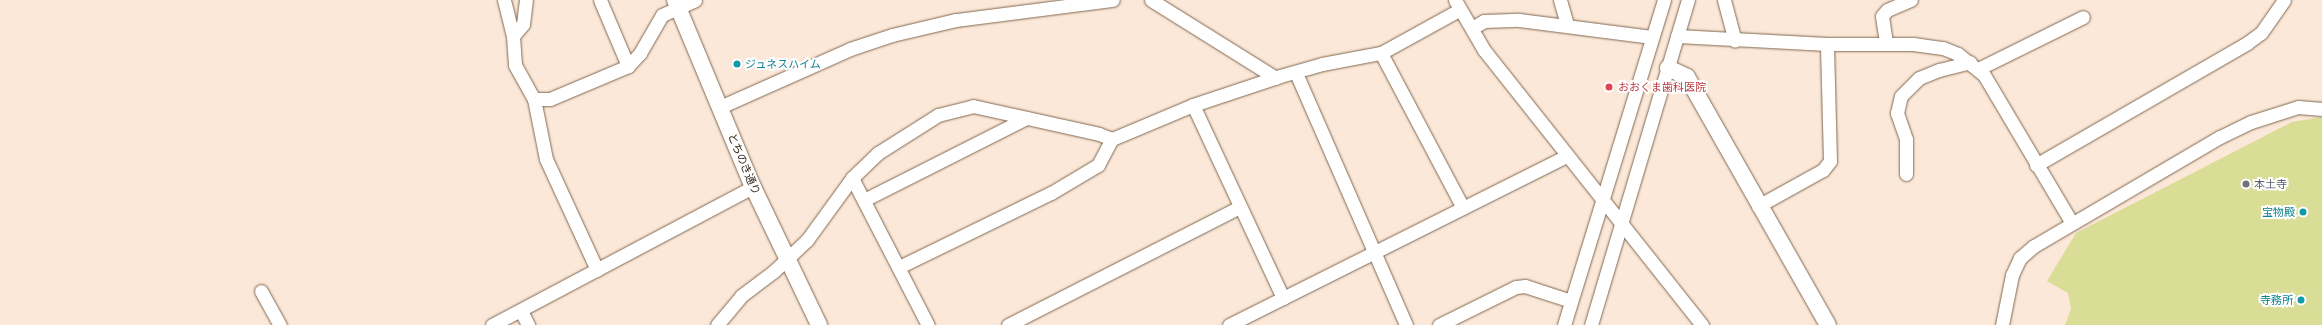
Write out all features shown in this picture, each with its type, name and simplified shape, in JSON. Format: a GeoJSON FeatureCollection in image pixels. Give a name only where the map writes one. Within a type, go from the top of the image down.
{"type":"FeatureCollection","features":[{"type":"Feature","properties":{"kind":"street"},"geometry":{"type":"LineString","coordinates":[[504,0],[513,36],[516,65],[534,99],[546,159],[597,270]]}},
{"type":"Feature","properties":{"kind":"street"},"geometry":{"type":"LineString","coordinates":[[513,36],[523,24],[526,0]]}},
{"type":"Feature","properties":{"kind":"street"},"geometry":{"type":"LineString","coordinates":[[600,0],[628,66]]}},
{"type":"Feature","properties":{"kind":"street"},"geometry":{"type":"LineString","coordinates":[[534,99],[550,99],[628,66],[640,53],[662,15],[677,4],[695,0]]}},
{"type":"Feature","properties":{"kind":"street"},"geometry":{"type":"LineString","coordinates":[[720,107],[850,49],[892,35],[1012,6],[1113,0]]}},
{"type":"Feature","properties":{"kind":"street"},"geometry":{"type":"LineString","coordinates":[[1151,0],[1276,78]]}},
{"type":"Feature","properties":{"kind":"street"},"geometry":{"type":"LineString","coordinates":[[1560,0],[1567,25]]}},
{"type":"Feature","properties":{"kind":"street"},"geometry":{"type":"LineString","coordinates":[[1564,325],[1602,197],[1664,0]]}},
{"type":"Feature","properties":{"kind":"street"},"geometry":{"type":"LineString","coordinates":[[1590,325],[1688,0]]}},
{"type":"Feature","properties":{"kind":"street"},"geometry":{"type":"LineString","coordinates":[[1724,0],[1735,41]]}},
{"type":"Feature","properties":{"kind":"street"},"geometry":{"type":"LineString","coordinates":[[1886,42],[1882,16],[1887,10],[1911,0]]}},
{"type":"Feature","properties":{"kind":"street"},"geometry":{"type":"LineString","coordinates":[[2036,165],[2247,43],[2261,33],[2284,0]]}},
{"type":"Feature","properties":{"kind":"street","name":"とちのき通り"},"geometry":{"type":"LineString","coordinates":[[677,4],[753,187],[786,260],[819,325]]}},
{"type":"Feature","properties":{"kind":"street"},"geometry":{"type":"LineString","coordinates":[[898,267],[1051,193],[1098,165],[1112,139],[1193,104],[1322,64],[1381,53],[1457,5],[1484,50],[1702,325]]}},
{"type":"Feature","properties":{"kind":"street"},"geometry":{"type":"LineString","coordinates":[[1906,174],[1906,139],[1897,113],[1901,96],[1920,78],[1939,70],[1974,66],[2083,17]]}},
{"type":"Feature","properties":{"kind":"street"},"geometry":{"type":"LineString","coordinates":[[1472,28],[1484,21],[1505,20],[1567,25],[1652,37]]}},
{"type":"Feature","properties":{"kind":"street"},"geometry":{"type":"LineString","coordinates":[[1677,36],[1735,41],[1828,44],[1886,42],[1943,48],[1974,66],[1984,75],[2036,165],[2072,223]]}},
{"type":"Feature","properties":{"kind":"street"},"geometry":{"type":"LineString","coordinates":[[1758,206],[1823,170],[1830,161],[1828,44]]}},
{"type":"Feature","properties":{"kind":"street"},"geometry":{"type":"LineString","coordinates":[[1381,53],[1463,208]]}},
{"type":"Feature","properties":{"kind":"street"},"geometry":{"type":"LineString","coordinates":[[1668,68],[1687,76],[1758,206],[1828,325]]}},
{"type":"Feature","properties":{"kind":"street"},"geometry":{"type":"LineString","coordinates":[[1296,73],[1406,325]]}},
{"type":"Feature","properties":{"kind":"street"},"geometry":{"type":"LineString","coordinates":[[1193,104],[1283,298]]}},
{"type":"Feature","properties":{"kind":"street"},"geometry":{"type":"LineString","coordinates":[[717,325],[741,296],[786,260],[807,240],[852,178],[878,153],[938,115],[952,109],[973,106],[1099,134],[1112,139]]}},
{"type":"Feature","properties":{"kind":"street"},"geometry":{"type":"LineString","coordinates":[[2002,325],[2006,298],[2020,258],[2072,223],[2220,137],[2251,122],[2298,106],[2322,109]]}},
{"type":"Feature","properties":{"kind":"street"},"geometry":{"type":"LineString","coordinates":[[864,200],[1026,118]]}},
{"type":"Feature","properties":{"kind":"street"},"geometry":{"type":"LineString","coordinates":[[1229,325],[1567,156]]}},
{"type":"Feature","properties":{"kind":"street"},"geometry":{"type":"LineString","coordinates":[[852,178],[928,325]]}},
{"type":"Feature","properties":{"kind":"street"},"geometry":{"type":"LineString","coordinates":[[492,325],[753,187]]}},
{"type":"Feature","properties":{"kind":"street"},"geometry":{"type":"LineString","coordinates":[[1008,325],[1240,207]]}},
{"type":"Feature","properties":{"kind":"street"},"geometry":{"type":"LineString","coordinates":[[1439,325],[1516,287],[1525,286],[1571,301]]}},
{"type":"Feature","properties":{"kind":"street"},"geometry":{"type":"LineString","coordinates":[[261,290],[280,325]]}},
{"type":"Feature","properties":{"kind":"street"},"geometry":{"type":"LineString","coordinates":[[521,311],[528,325]]}},
{"type":"Feature","properties":{"kind":"street"},"geometry":{"type":"LineString","coordinates":[[1689,325],[1692,312]]}},
{"type":"Feature","properties":{"kind":"green space","name":"本土寺"},"geometry":{"type":"Polygon","coordinates":[[[2322,117],[2322,325],[2065,325],[2071,309],[2068,293],[2047,281],[2076,233],[2292,122],[2322,117]]]}},
{"type":"Feature","properties":{"kind":"place","name":"ジュネスハイム"},"geometry":{"type":"Point","coordinates":[737,64]}},
{"type":"Feature","properties":{"kind":"place","name":"おおくま歯科医院"},"geometry":{"type":"Point","coordinates":[1609,87]}},
{"type":"Feature","properties":{"kind":"place","name":"本土寺"},"geometry":{"type":"Point","coordinates":[2246,184]}},
{"type":"Feature","properties":{"kind":"place","name":"宝物殿"},"geometry":{"type":"Point","coordinates":[2303,212]}},
{"type":"Feature","properties":{"kind":"place","name":"寺務所"},"geometry":{"type":"Point","coordinates":[2301,300]}}]}
